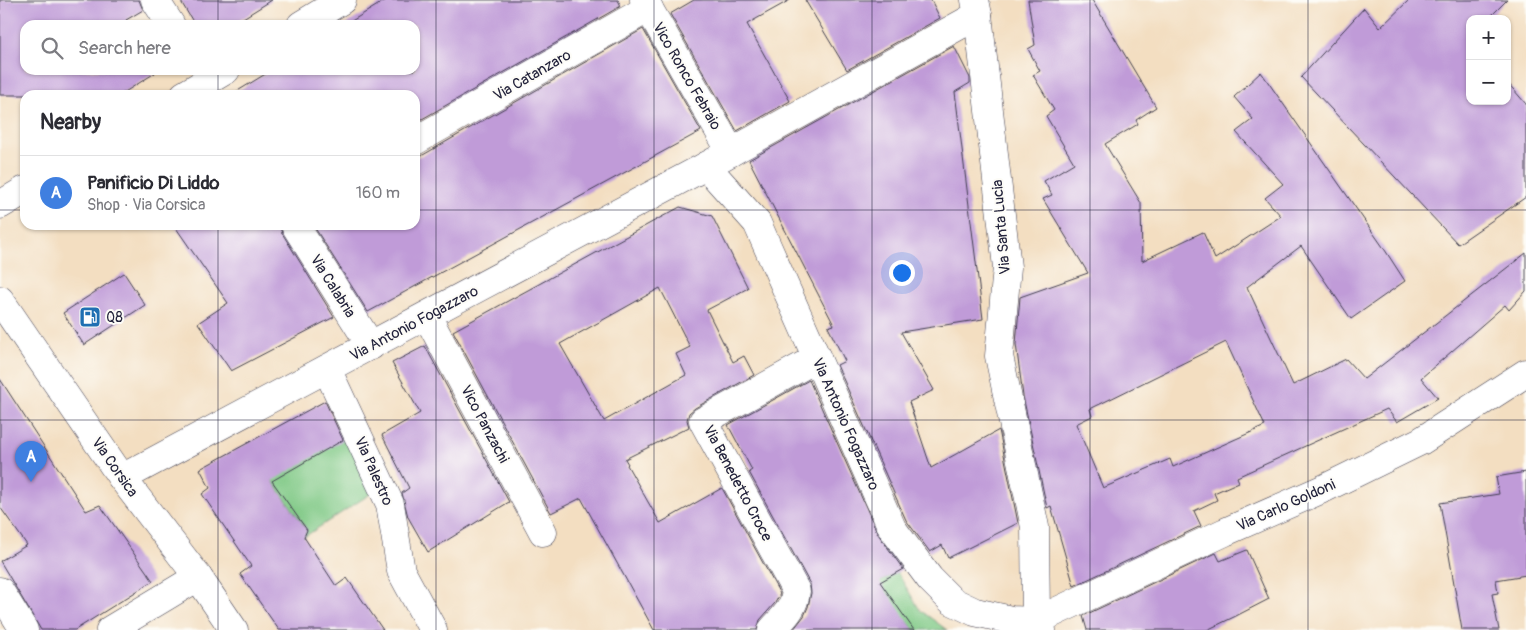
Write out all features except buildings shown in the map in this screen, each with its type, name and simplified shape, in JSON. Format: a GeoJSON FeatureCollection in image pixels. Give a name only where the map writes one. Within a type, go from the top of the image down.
{"type":"FeatureCollection","features":[{"type":"Feature","properties":{"kind":"street"},"geometry":{"type":"LineString","coordinates":[[155,0],[168,20]]}},
{"type":"Feature","properties":{"kind":"street"},"geometry":{"type":"LineString","coordinates":[[309,20],[342,0]]}},
{"type":"Feature","properties":{"kind":"street","name":"Via Catanzaro"},"geometry":{"type":"LineString","coordinates":[[420,138],[646,4]]}},
{"type":"Feature","properties":{"kind":"street","name":"Vico Ronco Febraio"},"geometry":{"type":"LineString","coordinates":[[646,4],[731,152]]}},
{"type":"Feature","properties":{"kind":"street","name":"Via Antonio Fogazzaro"},"geometry":{"type":"LineString","coordinates":[[122,478],[706,166],[977,8]]}},
{"type":"Feature","properties":{"kind":"street","name":"Via Santa Lucia"},"geometry":{"type":"LineString","coordinates":[[977,8],[1007,267],[999,356],[1036,527],[1039,626]]}},
{"type":"Feature","properties":{"kind":"street","name":"Via Antonio Fogazzaro"},"geometry":{"type":"LineString","coordinates":[[706,166],[757,223],[892,528],[930,580],[952,602],[975,612],[1039,626]]}},
{"type":"Feature","properties":{"kind":"street"},"geometry":{"type":"LineString","coordinates":[[0,205],[20,193]]}},
{"type":"Feature","properties":{"kind":"street","name":"Via Calabria"},"geometry":{"type":"LineString","coordinates":[[298,230],[371,346]]}},
{"type":"Feature","properties":{"kind":"street","name":"Via Corsica"},"geometry":{"type":"LineString","coordinates":[[0,300],[122,478],[198,577],[234,630]]}},
{"type":"Feature","properties":{"kind":"street","name":"Vico Panzachi"},"geometry":{"type":"LineString","coordinates":[[427,316],[544,532]]}},
{"type":"Feature","properties":{"kind":"street","name":"Via Benedetto Croce"},"geometry":{"type":"LineString","coordinates":[[772,630],[791,609],[796,591],[703,421],[817,358]]}},
{"type":"Feature","properties":{"kind":"street","name":"Via Palestro"},"geometry":{"type":"LineString","coordinates":[[327,369],[390,504],[401,570],[433,630]]}},
{"type":"Feature","properties":{"kind":"street","name":"Via Carlo Goldoni"},"geometry":{"type":"LineString","coordinates":[[1039,626],[1225,532],[1325,488],[1421,441],[1526,373]]}},
{"type":"Feature","properties":{"kind":"street"},"geometry":{"type":"LineString","coordinates":[[110,630],[198,577]]}},
{"type":"Feature","properties":{"kind":"street"},"geometry":{"type":"LineString","coordinates":[[0,591],[24,630]]}},
{"type":"Feature","properties":{"kind":"green space"},"geometry":{"type":"Polygon","coordinates":[[[348,436],[375,491],[304,537],[307,530],[272,480],[348,436]]]}},
{"type":"Feature","properties":{"kind":"green space"},"geometry":{"type":"Polygon","coordinates":[[[897,572],[920,610],[947,630],[914,630],[908,622],[897,630],[864,592],[897,572]]]}},
{"type":"Feature","properties":{"kind":"place","name":"Q8"},"geometry":{"type":"Point","coordinates":[90,317]}},
{"type":"Feature","properties":{"kind":"place","name":"Panificio Di Liddo"},"geometry":{"type":"Point","coordinates":[31,482]}}]}
